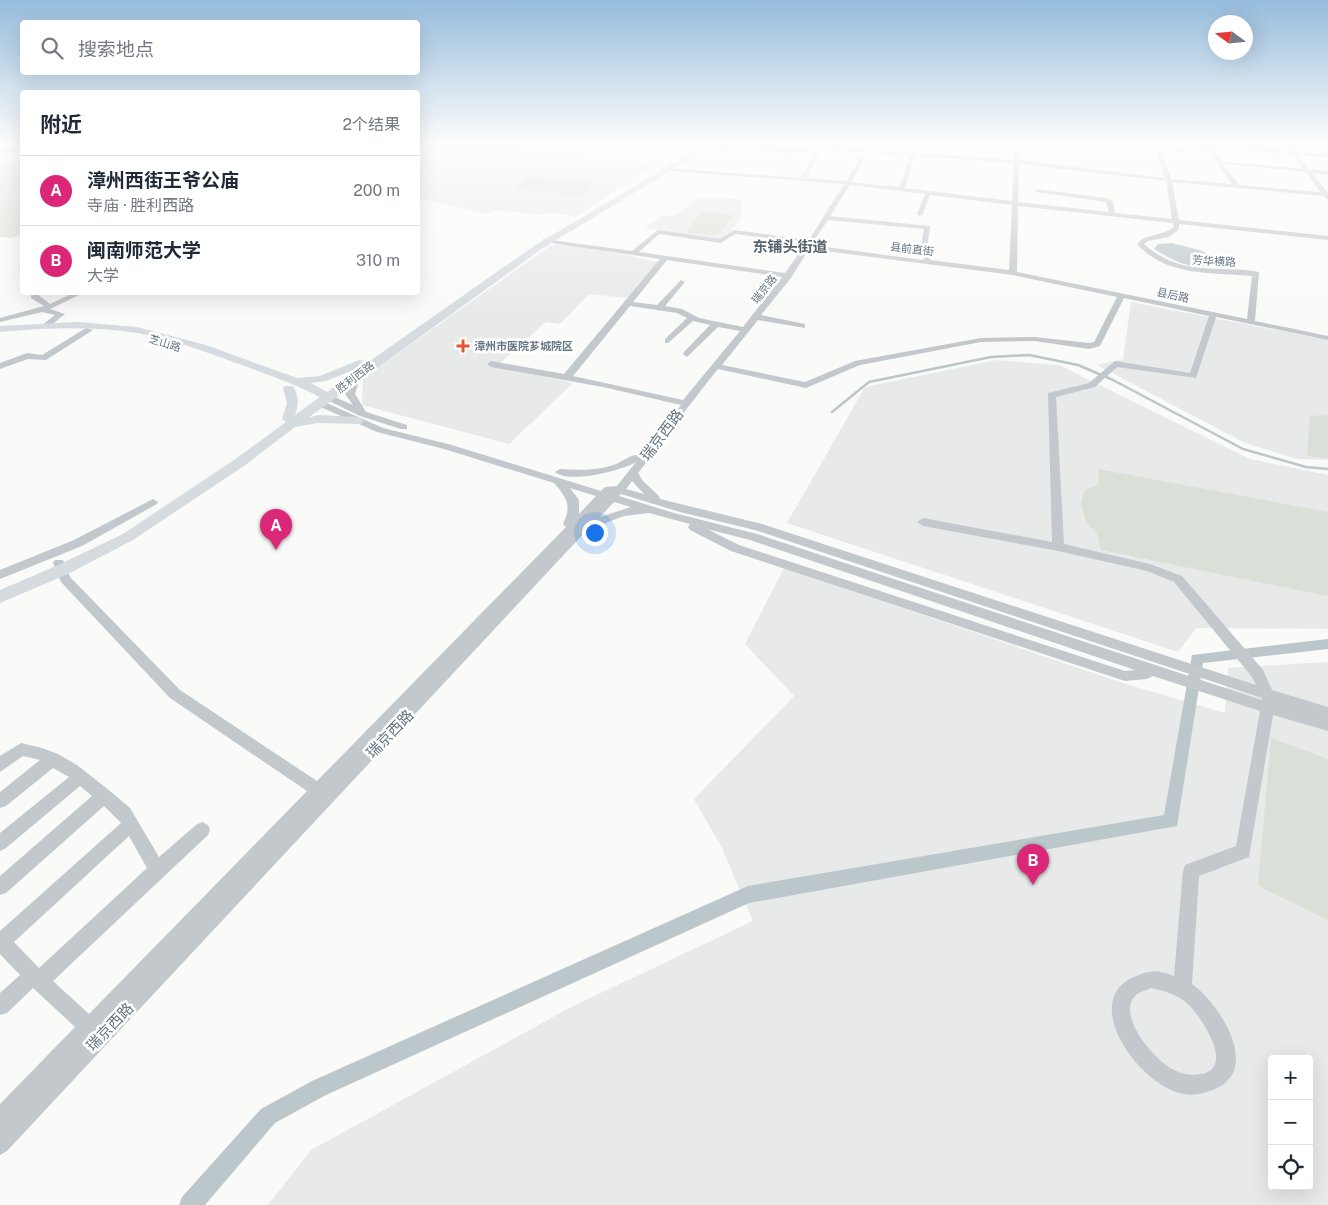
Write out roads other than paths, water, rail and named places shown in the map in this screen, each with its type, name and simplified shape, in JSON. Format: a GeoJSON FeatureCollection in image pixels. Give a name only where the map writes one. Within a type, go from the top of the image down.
{"type":"FeatureCollection","features":[{"type":"Feature","properties":{"kind":"main road","name":"胜利西路"},"geometry":{"type":"LineString","coordinates":[[0,597],[60,567],[128,537],[239,463],[321,399],[537,248],[616,199]]}},
{"type":"Feature","properties":{"kind":"main road"},"geometry":{"type":"LineString","coordinates":[[321,399],[368,360],[530,246],[549,240]]}},
{"type":"Feature","properties":{"kind":"main road"},"geometry":{"type":"LineString","coordinates":[[0,329],[46,325],[93,326],[155,334],[228,356],[294,385],[322,379],[368,360]]}},
{"type":"Feature","properties":{"kind":"main road","name":"芝山路"},"geometry":{"type":"LineString","coordinates":[[0,333],[89,330],[148,338],[294,385],[321,399]]}},
{"type":"Feature","properties":{"kind":"main road"},"geometry":{"type":"LineString","coordinates":[[290,422],[294,385]]}},
{"type":"Feature","properties":{"kind":"main road"},"geometry":{"type":"LineString","coordinates":[[0,586],[60,567],[81,548],[124,532],[290,422],[360,418]]}},
{"type":"Feature","properties":{"kind":"street","name":"瑞京路"},"geometry":{"type":"LineString","coordinates":[[685,403],[788,276],[838,199]]}},
{"type":"Feature","properties":{"kind":"street"},"geometry":{"type":"LineString","coordinates":[[920,214],[926,199]]}},
{"type":"Feature","properties":{"kind":"street"},"geometry":{"type":"LineString","coordinates":[[983,199],[1328,237]]}},
{"type":"Feature","properties":{"kind":"street"},"geometry":{"type":"LineString","coordinates":[[985,199],[1016,203]]}},
{"type":"Feature","properties":{"kind":"street"},"geometry":{"type":"LineString","coordinates":[[1013,273],[1016,199]]}},
{"type":"Feature","properties":{"kind":"street"},"geometry":{"type":"LineString","coordinates":[[1101,199],[1110,201],[1112,213]]}},
{"type":"Feature","properties":{"kind":"street"},"geometry":{"type":"LineString","coordinates":[[1172,199],[1176,220]]}},
{"type":"Feature","properties":{"kind":"street"},"geometry":{"type":"LineString","coordinates":[[827,218],[928,228],[923,252],[928,255],[926,262]]}},
{"type":"Feature","properties":{"kind":"street","name":"芳华横路"},"geometry":{"type":"LineString","coordinates":[[1176,220],[1177,228],[1167,236],[1146,238],[1140,244],[1150,255],[1168,266],[1199,271],[1225,270],[1256,274],[1251,323]]}},
{"type":"Feature","properties":{"kind":"street","name":"县前直街"},"geometry":{"type":"LineString","coordinates":[[635,252],[658,232],[720,242],[734,232],[926,262],[1013,273]]}},
{"type":"Feature","properties":{"kind":"street"},"geometry":{"type":"LineString","coordinates":[[549,240],[788,276]]}},
{"type":"Feature","properties":{"kind":"street"},"geometry":{"type":"LineString","coordinates":[[567,377],[666,257]]}},
{"type":"Feature","properties":{"kind":"street","name":"县后路"},"geometry":{"type":"LineString","coordinates":[[1013,273],[1328,338]]}},
{"type":"Feature","properties":{"kind":"street"},"geometry":{"type":"LineString","coordinates":[[658,308],[682,282]]}},
{"type":"Feature","properties":{"kind":"street"},"geometry":{"type":"LineString","coordinates":[[0,320],[46,309],[76,295]]}},
{"type":"Feature","properties":{"kind":"street"},"geometry":{"type":"LineString","coordinates":[[716,366],[806,385],[858,363],[981,340],[1035,338],[1089,346],[1098,344],[1122,295]]}},
{"type":"Feature","properties":{"kind":"street"},"geometry":{"type":"LineString","coordinates":[[34,296],[46,309],[61,314],[46,325]]}},
{"type":"Feature","properties":{"kind":"street"},"geometry":{"type":"LineString","coordinates":[[628,303],[686,313],[692,317],[716,324],[746,330]]}},
{"type":"Feature","properties":{"kind":"street"},"geometry":{"type":"LineString","coordinates":[[1058,547],[1051,395],[1092,385],[1115,364],[1193,376],[1213,315]]}},
{"type":"Feature","properties":{"kind":"street"},"geometry":{"type":"LineString","coordinates":[[668,340],[692,317]]}},
{"type":"Feature","properties":{"kind":"street"},"geometry":{"type":"LineString","coordinates":[[756,317],[802,326]]}},
{"type":"Feature","properties":{"kind":"street"},"geometry":{"type":"LineString","coordinates":[[688,354],[716,324]]}},
{"type":"Feature","properties":{"kind":"street"},"geometry":{"type":"LineString","coordinates":[[0,366],[27,356],[43,358],[89,330]]}},
{"type":"Feature","properties":{"kind":"street"},"geometry":{"type":"LineString","coordinates":[[491,364],[567,377],[685,403]]}},
{"type":"Feature","properties":{"kind":"street"},"geometry":{"type":"LineString","coordinates":[[356,375],[350,394],[360,418]]}},
{"type":"Feature","properties":{"kind":"street"},"geometry":{"type":"LineString","coordinates":[[321,399],[380,430],[559,476],[612,491],[668,511],[756,532],[1238,699],[1328,725]]}},
{"type":"Feature","properties":{"kind":"street","name":"瑞京西路"},"geometry":{"type":"LineString","coordinates":[[0,1144],[582,530],[674,408],[685,403]]}},
{"type":"Feature","properties":{"kind":"street","name":"瑞京西路"},"geometry":{"type":"LineString","coordinates":[[0,1118],[565,532],[633,472],[682,411],[685,403]]}},
{"type":"Feature","properties":{"kind":"street"},"geometry":{"type":"LineString","coordinates":[[559,476],[603,471],[624,465],[637,456]]}},
{"type":"Feature","properties":{"kind":"street"},"geometry":{"type":"LineString","coordinates":[[582,530],[616,513],[634,509],[668,511],[684,510],[755,520],[1131,642],[1151,661],[1147,674],[1126,676],[734,548],[668,511],[638,483],[633,472]]}},
{"type":"Feature","properties":{"kind":"street"},"geometry":{"type":"LineString","coordinates":[[559,476],[575,501],[575,514],[565,532]]}},
{"type":"Feature","properties":{"kind":"street"},"geometry":{"type":"LineString","coordinates":[[0,575],[81,548],[154,502]]}},
{"type":"Feature","properties":{"kind":"street"},"geometry":{"type":"LineString","coordinates":[[684,510],[1328,713]]}},
{"type":"Feature","properties":{"kind":"street"},"geometry":{"type":"LineString","coordinates":[[923,522],[1058,547],[1150,568],[1178,579],[1258,674],[1269,699],[1243,851],[1191,871],[1182,988]]}},
{"type":"Feature","properties":{"kind":"street"},"geometry":{"type":"LineString","coordinates":[[60,567],[65,579],[174,694],[317,789]]}},
{"type":"Feature","properties":{"kind":"street"},"geometry":{"type":"LineString","coordinates":[[0,765],[21,750],[42,754],[53,759],[80,777],[124,813],[157,870]]}},
{"type":"Feature","properties":{"kind":"street"},"geometry":{"type":"LineString","coordinates":[[0,801],[53,759]]}},
{"type":"Feature","properties":{"kind":"street"},"geometry":{"type":"LineString","coordinates":[[0,843],[80,777]]}},
{"type":"Feature","properties":{"kind":"street"},"geometry":{"type":"LineString","coordinates":[[0,888],[104,796]]}},
{"type":"Feature","properties":{"kind":"street"},"geometry":{"type":"LineString","coordinates":[[88,1026],[36,978],[1,941],[131,824]]}},
{"type":"Feature","properties":{"kind":"street"},"geometry":{"type":"LineString","coordinates":[[0,1006],[36,978],[202,830]]}},
{"type":"Feature","properties":{"kind":"street"},"geometry":{"type":"LineString","coordinates":[[1151,979],[1166,981],[1182,988],[1209,1013],[1219,1028],[1225,1045],[1226,1061],[1220,1074],[1211,1082],[1197,1086],[1180,1083],[1163,1075],[1147,1063],[1134,1048],[1125,1031],[1121,1014],[1122,1000],[1128,988],[1138,981],[1151,979]]}},
{"type":"Feature","properties":{"kind":"waterway"},"geometry":{"type":"LineString","coordinates":[[832,412],[869,382],[991,357],[1029,355],[1078,365],[1113,380],[1243,449],[1306,467],[1328,469]]}},
{"type":"Feature","properties":{"kind":"waterway"},"geometry":{"type":"LineString","coordinates":[[190,1205],[268,1116],[319,1088],[748,895],[1171,821],[1197,659],[1328,644]]}},
{"type":"Feature","properties":{"kind":"place","name":"漳州市医院芗城院区"},"geometry":{"type":"Point","coordinates":[463,346]}},
{"type":"Feature","properties":{"kind":"place","name":"漳州西街王爷公庙"},"geometry":{"type":"Point","coordinates":[276,550]}},
{"type":"Feature","properties":{"kind":"place","name":"闽南师范大学"},"geometry":{"type":"Point","coordinates":[1033,885]}},
{"type":"Feature","properties":{"kind":"district","name":"东铺头街道"},"geometry":{"type":"Point","coordinates":[790,247]}}]}
